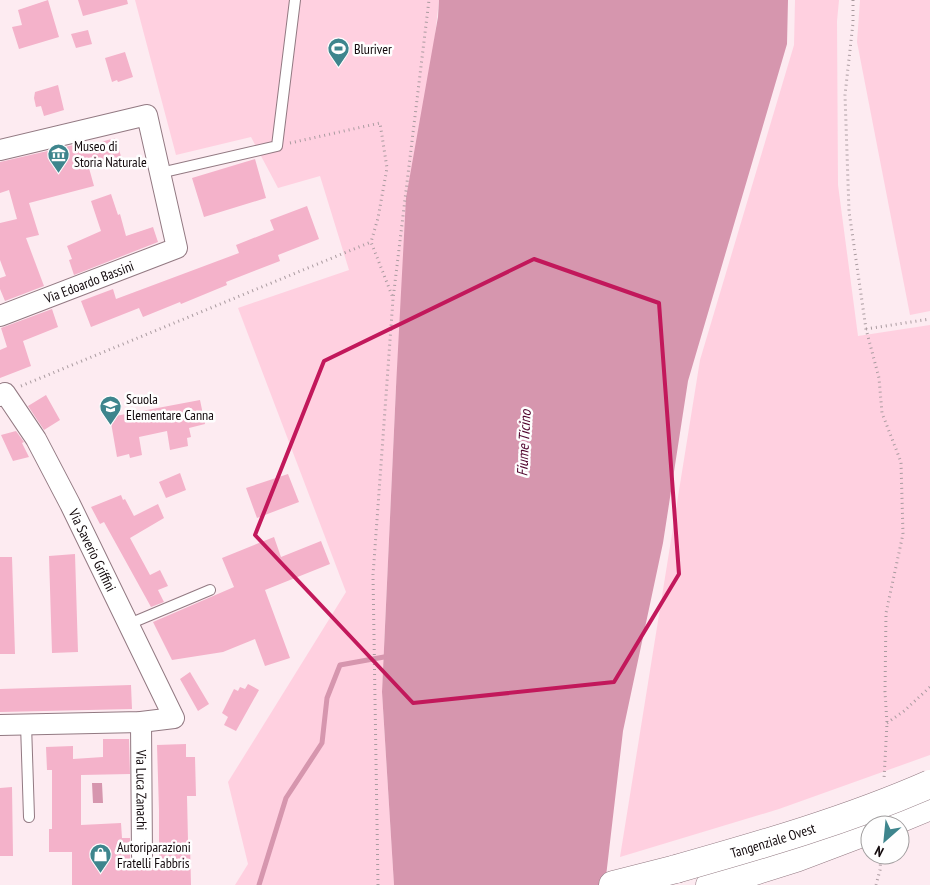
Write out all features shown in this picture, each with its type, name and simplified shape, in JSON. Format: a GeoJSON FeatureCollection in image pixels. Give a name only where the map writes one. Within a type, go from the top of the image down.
{"type":"FeatureCollection","features":[{"type":"Feature","properties":{"kind":"highway","name":"Tangenziale Ovest"},"geometry":{"type":"LineString","coordinates":[[613,885],[762,844],[886,802],[930,784]]}},
{"type":"Feature","properties":{"kind":"highway"},"geometry":{"type":"LineString","coordinates":[[908,815],[930,806]]}},
{"type":"Feature","properties":{"kind":"highway","name":"Tangenziale Ovest"},"geometry":{"type":"LineString","coordinates":[[710,885],[796,858],[860,834]]}},
{"type":"Feature","properties":{"kind":"street"},"geometry":{"type":"LineString","coordinates":[[0,150],[147,116],[160,174]]}},
{"type":"Feature","properties":{"kind":"street","name":"Via Edoardo Bassini"},"geometry":{"type":"LineString","coordinates":[[0,316],[177,248],[160,174]]}},
{"type":"Feature","properties":{"kind":"street","name":"Via Saverio Griffini"},"geometry":{"type":"LineString","coordinates":[[2,394],[36,440],[174,718],[141,722]]}},
{"type":"Feature","properties":{"kind":"street"},"geometry":{"type":"LineString","coordinates":[[0,725],[141,722]]}},
{"type":"Feature","properties":{"kind":"street","name":"Via Luca Zanachi"},"geometry":{"type":"LineString","coordinates":[[141,722],[142,856]]}},
{"type":"Feature","properties":{"kind":"lane"},"geometry":{"type":"LineString","coordinates":[[160,174],[277,146],[295,0]]}},
{"type":"Feature","properties":{"kind":"lane"},"geometry":{"type":"LineString","coordinates":[[129,624],[210,590]]}},
{"type":"Feature","properties":{"kind":"lane"},"geometry":{"type":"LineString","coordinates":[[26,724],[29,816]]}},
{"type":"Feature","properties":{"kind":"path"},"geometry":{"type":"LineString","coordinates":[[378,885],[373,575],[393,299],[429,0]]}},
{"type":"Feature","properties":{"kind":"path"},"geometry":{"type":"LineString","coordinates":[[853,0],[853,23],[845,94],[849,210],[866,329],[879,378],[882,413],[901,462],[903,534],[886,613],[885,692],[887,723],[884,788]]}},
{"type":"Feature","properties":{"kind":"path"},"geometry":{"type":"LineString","coordinates":[[277,146],[380,123],[387,168],[378,218],[371,242],[393,299]]}},
{"type":"Feature","properties":{"kind":"path"},"geometry":{"type":"LineString","coordinates":[[2,394],[371,242]]}},
{"type":"Feature","properties":{"kind":"path"},"geometry":{"type":"LineString","coordinates":[[866,329],[930,319]]}},
{"type":"Feature","properties":{"kind":"path"},"geometry":{"type":"LineString","coordinates":[[887,723],[904,711],[930,687]]}},
{"type":"Feature","properties":{"kind":"path"},"geometry":{"type":"LineString","coordinates":[[876,885],[880,865]]}},
{"type":"Feature","properties":{"kind":"highlighted area"},"geometry":{"type":"Polygon","coordinates":[[[534,259],[659,303],[679,574],[614,682],[413,703],[255,535],[324,361],[534,259]]]}},
{"type":"Feature","properties":{"kind":"shaded area"},"geometry":{"type":"Polygon","coordinates":[[[135,0],[439,0],[396,387],[382,692],[394,885],[235,885],[248,864],[228,782],[346,592],[238,308],[349,270],[320,176],[278,188],[251,137],[176,155],[135,0]]]}},
{"type":"Feature","properties":{"kind":"shaded area"},"geometry":{"type":"Polygon","coordinates":[[[795,0],[839,0],[837,21],[838,185],[858,336],[930,325],[930,755],[779,809],[620,857],[700,360],[794,45],[795,0]]]}},
{"type":"Feature","properties":{"kind":"shaded area"},"geometry":{"type":"Polygon","coordinates":[[[860,0],[930,0],[930,311],[910,315],[857,42],[860,0]]]}},
{"type":"Feature","properties":{"kind":"water","name":"Fiume Ticino"},"geometry":{"type":"Polygon","coordinates":[[[439,0],[788,0],[787,44],[688,381],[663,543],[623,731],[605,885],[394,885],[382,692],[396,387],[406,198],[438,17],[439,0]]]}},
{"type":"Feature","properties":{"kind":"water"},"geometry":{"type":"Polygon","coordinates":[[[92,783],[102,783],[103,803],[93,803],[92,783]]]}},
{"type":"Feature","properties":{"kind":"building"},"geometry":{"type":"Polygon","coordinates":[[[48,0],[59,37],[19,49],[12,27],[22,25],[18,10],[48,0]]]}},
{"type":"Feature","properties":{"kind":"building"},"geometry":{"type":"Polygon","coordinates":[[[78,0],[127,0],[128,4],[83,16],[78,0]]]}},
{"type":"Feature","properties":{"kind":"building"},"geometry":{"type":"Polygon","coordinates":[[[88,30],[92,44],[76,48],[71,34],[88,30]]]}},
{"type":"Feature","properties":{"kind":"building"},"geometry":{"type":"Polygon","coordinates":[[[125,52],[133,77],[112,82],[105,58],[125,52]]]}},
{"type":"Feature","properties":{"kind":"building"},"geometry":{"type":"Polygon","coordinates":[[[58,85],[64,110],[44,116],[41,106],[36,107],[35,92],[58,85]]]}},
{"type":"Feature","properties":{"kind":"building"},"geometry":{"type":"Polygon","coordinates":[[[115,138],[122,159],[89,168],[94,186],[29,203],[39,235],[26,238],[44,286],[5,301],[0,289],[0,278],[6,276],[0,260],[0,223],[17,219],[9,190],[0,193],[0,162],[82,143],[83,147],[115,138]]]}},
{"type":"Feature","properties":{"kind":"building"},"geometry":{"type":"Polygon","coordinates":[[[255,159],[266,198],[204,217],[192,178],[255,159]]]}},
{"type":"Feature","properties":{"kind":"building"},"geometry":{"type":"Polygon","coordinates":[[[111,194],[118,215],[120,214],[126,236],[153,227],[158,242],[74,275],[69,260],[72,259],[67,246],[101,231],[91,201],[111,194]]]}},
{"type":"Feature","properties":{"kind":"building"},"geometry":{"type":"Polygon","coordinates":[[[307,206],[319,239],[278,255],[280,261],[226,282],[227,285],[181,304],[180,302],[143,317],[139,308],[91,327],[81,301],[113,289],[116,299],[239,253],[236,245],[274,230],[270,220],[307,206]]]}},
{"type":"Feature","properties":{"kind":"building"},"geometry":{"type":"Polygon","coordinates":[[[52,309],[58,327],[23,341],[31,366],[0,378],[0,350],[7,347],[1,328],[52,309]]]}},
{"type":"Feature","properties":{"kind":"building"},"geometry":{"type":"Polygon","coordinates":[[[46,395],[60,420],[44,430],[28,406],[46,395]]]}},
{"type":"Feature","properties":{"kind":"building"},"geometry":{"type":"Polygon","coordinates":[[[200,400],[205,424],[189,428],[191,437],[187,438],[188,446],[170,450],[167,431],[139,437],[142,455],[130,458],[129,454],[117,457],[110,417],[200,400]]]}},
{"type":"Feature","properties":{"kind":"building"},"geometry":{"type":"Polygon","coordinates":[[[16,431],[24,442],[22,443],[29,457],[13,461],[1,435],[16,431]]]}},
{"type":"Feature","properties":{"kind":"building"},"geometry":{"type":"Polygon","coordinates":[[[180,473],[186,490],[166,498],[159,482],[180,473]]]}},
{"type":"Feature","properties":{"kind":"building"},"geometry":{"type":"Polygon","coordinates":[[[288,474],[299,502],[257,518],[246,488],[288,474]]]}},
{"type":"Feature","properties":{"kind":"building"},"geometry":{"type":"Polygon","coordinates":[[[121,495],[134,516],[158,504],[164,518],[130,538],[150,575],[160,570],[168,586],[158,590],[164,602],[151,607],[104,522],[100,524],[91,507],[121,495]]]}},
{"type":"Feature","properties":{"kind":"building"},"geometry":{"type":"Polygon","coordinates":[[[274,537],[281,557],[321,541],[330,564],[265,590],[290,658],[265,666],[255,639],[223,652],[172,660],[153,622],[234,587],[222,558],[274,537]]]}},
{"type":"Feature","properties":{"kind":"building"},"geometry":{"type":"Polygon","coordinates":[[[75,554],[78,652],[52,653],[49,556],[75,554]]]}},
{"type":"Feature","properties":{"kind":"building"},"geometry":{"type":"Polygon","coordinates":[[[0,557],[12,557],[15,654],[0,654],[0,557]]]}},
{"type":"Feature","properties":{"kind":"building"},"geometry":{"type":"Polygon","coordinates":[[[190,672],[209,704],[198,711],[180,679],[190,672]]]}},
{"type":"Feature","properties":{"kind":"building"},"geometry":{"type":"Polygon","coordinates":[[[248,684],[259,690],[236,731],[224,725],[228,717],[222,713],[234,689],[238,691],[240,687],[245,689],[248,684]]]}},
{"type":"Feature","properties":{"kind":"building"},"geometry":{"type":"Polygon","coordinates":[[[131,685],[132,709],[0,712],[0,689],[131,685]]]}},
{"type":"Feature","properties":{"kind":"building"},"geometry":{"type":"Polygon","coordinates":[[[103,739],[129,739],[130,774],[81,775],[81,825],[121,823],[122,838],[130,838],[130,861],[142,868],[148,866],[153,860],[159,860],[157,745],[186,744],[186,757],[195,757],[196,796],[187,796],[191,885],[72,885],[72,852],[49,852],[49,829],[52,829],[52,770],[47,770],[46,747],[73,746],[73,759],[103,757],[103,739]]]}},
{"type":"Feature","properties":{"kind":"building"},"geometry":{"type":"Polygon","coordinates":[[[12,787],[13,856],[0,856],[0,788],[12,787]]]}},
{"type":"Feature","properties":{"kind":"waterway"},"geometry":{"type":"LineString","coordinates":[[259,885],[286,798],[322,743],[327,698],[340,665],[384,657]]}},
{"type":"Feature","properties":{"kind":"place","name":"Bluriver"},"geometry":{"type":"Point","coordinates":[338,68]}},
{"type":"Feature","properties":{"kind":"place","name":"Museo di Storia Naturale"},"geometry":{"type":"Point","coordinates":[58,173]}},
{"type":"Feature","properties":{"kind":"place","name":"Scuola Elementare Canna"},"geometry":{"type":"Point","coordinates":[110,426]}},
{"type":"Feature","properties":{"kind":"place","name":"Autoriparazioni Fratelli Fabbris"},"geometry":{"type":"Point","coordinates":[101,874]}}]}
